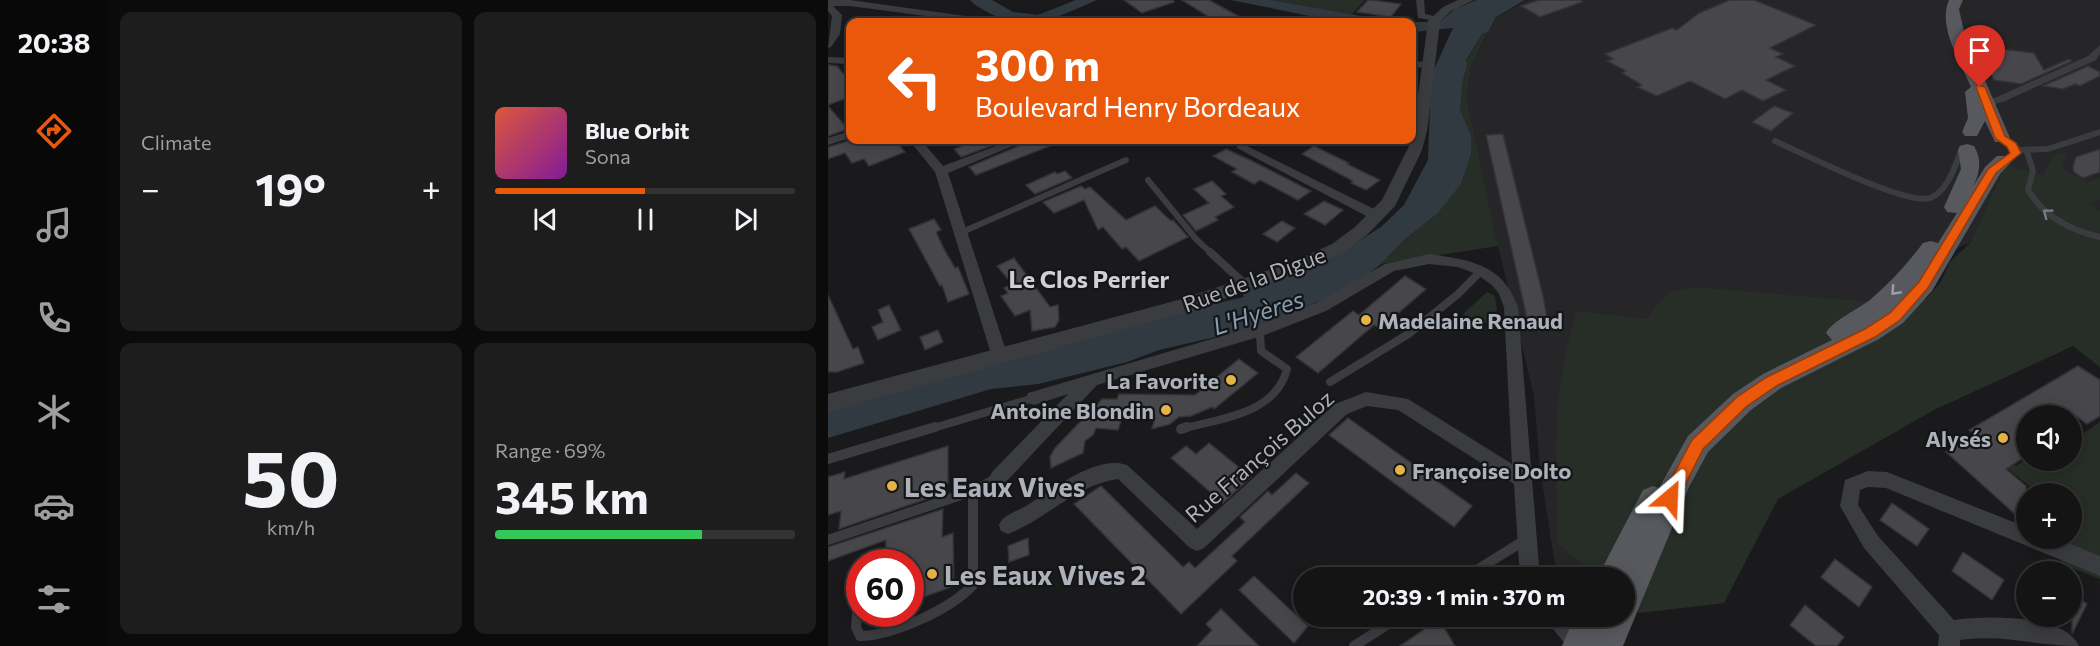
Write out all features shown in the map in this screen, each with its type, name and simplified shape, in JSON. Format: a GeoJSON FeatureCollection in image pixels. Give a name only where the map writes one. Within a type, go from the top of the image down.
{"type":"FeatureCollection","features":[{"type":"Feature","properties":{"kind":"main road"},"geometry":{"type":"LineString","coordinates":[[1945,0],[1942,19],[1951,31],[2012,150]]}},
{"type":"Feature","properties":{"kind":"main road"},"geometry":{"type":"LineString","coordinates":[[1618,567],[1687,438],[1709,414],[1746,381],[1864,317],[1887,300],[1915,269],[1936,240],[1968,179],[1971,169],[1967,143],[1977,118],[1975,97],[1951,31],[1952,9],[1956,0]]}},
{"type":"Feature","properties":{"kind":"main road"},"geometry":{"type":"LineString","coordinates":[[1967,143],[1989,159],[2012,150]]}},
{"type":"Feature","properties":{"kind":"main road"},"geometry":{"type":"LineString","coordinates":[[1635,578],[1677,482],[1698,444],[1742,402],[1773,381],[1870,333],[1895,317],[1924,285],[1992,171],[2012,150]]}},
{"type":"Feature","properties":{"kind":"main road"},"geometry":{"type":"LineString","coordinates":[[1588,641],[1605,627]]}},
{"type":"Feature","properties":{"kind":"street"},"geometry":{"type":"LineString","coordinates":[[1420,0],[1421,15],[1434,24],[1447,9],[1468,0]]}},
{"type":"Feature","properties":{"kind":"street"},"geometry":{"type":"LineString","coordinates":[[828,4],[850,3],[950,18]]}},
{"type":"Feature","properties":{"kind":"street"},"geometry":{"type":"LineString","coordinates":[[828,4],[837,15],[837,25],[828,45]]}},
{"type":"Feature","properties":{"kind":"street","name":"Rue de la Digue"},"geometry":{"type":"LineString","coordinates":[[1416,131],[1434,24]]}},
{"type":"Feature","properties":{"kind":"street"},"geometry":{"type":"LineString","coordinates":[[1987,103],[2001,99],[2092,58],[2100,48]]}},
{"type":"Feature","properties":{"kind":"street"},"geometry":{"type":"LineString","coordinates":[[828,60],[846,61]]}},
{"type":"Feature","properties":{"kind":"street"},"geometry":{"type":"LineString","coordinates":[[1416,64],[1427,65]]}},
{"type":"Feature","properties":{"kind":"street"},"geometry":{"type":"LineString","coordinates":[[828,142],[846,135]]}},
{"type":"Feature","properties":{"kind":"street"},"geometry":{"type":"LineString","coordinates":[[918,144],[941,171],[1000,357]]}},
{"type":"Feature","properties":{"kind":"street"},"geometry":{"type":"LineString","coordinates":[[941,171],[1011,144]]}},
{"type":"Feature","properties":{"kind":"street","name":"Rue de la Digue"},"geometry":{"type":"LineString","coordinates":[[828,403],[1186,305],[1296,267],[1338,248],[1377,216],[1399,183],[1412,144]]}},
{"type":"Feature","properties":{"kind":"street"},"geometry":{"type":"LineString","coordinates":[[1241,146],[1377,216]]}},
{"type":"Feature","properties":{"kind":"street"},"geometry":{"type":"LineString","coordinates":[[1034,398],[1260,331],[1321,307],[1345,295],[1376,274],[1402,263],[1444,260],[1481,271],[1497,281],[1506,293],[1511,307],[1529,567]]}},
{"type":"Feature","properties":{"kind":"street"},"geometry":{"type":"LineString","coordinates":[[998,478],[1092,380]]}},
{"type":"Feature","properties":{"kind":"street","name":"Rue François Buloz"},"geometry":{"type":"LineString","coordinates":[[1008,525],[1026,518],[1081,480],[1105,472],[1121,471],[1197,542],[1341,409],[1366,399],[1402,404],[1523,480]]}},
{"type":"Feature","properties":{"kind":"street"},"geometry":{"type":"LineString","coordinates":[[2016,532],[1887,480],[1866,478],[1857,480],[1851,486],[1849,506],[1871,542],[1949,639],[1986,626],[2025,629],[2058,639],[2068,646]]}},
{"type":"Feature","properties":{"kind":"street"},"geometry":{"type":"LineString","coordinates":[[1628,567],[1635,554],[1641,522]]}},
{"type":"Feature","properties":{"kind":"street"},"geometry":{"type":"LineString","coordinates":[[2059,549],[2100,566]]}},
{"type":"Feature","properties":{"kind":"street"},"geometry":{"type":"LineString","coordinates":[[1570,627],[1588,641],[1597,627]]}},
{"type":"Feature","properties":{"kind":"lane"},"geometry":{"type":"LineString","coordinates":[[1951,0],[1948,9],[1948,25],[1951,31]]}},
{"type":"Feature","properties":{"kind":"lane"},"geometry":{"type":"LineString","coordinates":[[2012,150],[2042,151],[2100,132]]}},
{"type":"Feature","properties":{"kind":"lane"},"geometry":{"type":"LineString","coordinates":[[1775,141],[1882,189],[1920,200],[1930,198],[1946,182],[1967,143]]}},
{"type":"Feature","properties":{"kind":"lane"},"geometry":{"type":"LineString","coordinates":[[2012,150],[2033,171],[2028,190],[2033,201],[2047,214],[2069,228],[2100,237]]}},
{"type":"Feature","properties":{"kind":"lane"},"geometry":{"type":"LineString","coordinates":[[960,233],[1126,160]]}},
{"type":"Feature","properties":{"kind":"lane"},"geometry":{"type":"LineString","coordinates":[[1148,180],[1196,239],[1246,285]]}},
{"type":"Feature","properties":{"kind":"lane"},"geometry":{"type":"LineString","coordinates":[[1330,382],[1410,333],[1458,294],[1481,271]]}},
{"type":"Feature","properties":{"kind":"lane"},"geometry":{"type":"LineString","coordinates":[[1181,429],[1258,408],[1283,386],[1287,369],[1261,351],[1260,331]]}},
{"type":"Feature","properties":{"kind":"lane"},"geometry":{"type":"LineString","coordinates":[[828,459],[1034,398]]}},
{"type":"Feature","properties":{"kind":"lane"},"geometry":{"type":"LineString","coordinates":[[828,540],[973,491],[998,478]]}},
{"type":"Feature","properties":{"kind":"lane"},"geometry":{"type":"LineString","coordinates":[[924,615],[949,606],[964,596],[972,585],[973,491]]}},
{"type":"Feature","properties":{"kind":"lane"},"geometry":{"type":"LineString","coordinates":[[1482,567],[1527,539]]}},
{"type":"Feature","properties":{"kind":"lane"},"geometry":{"type":"LineString","coordinates":[[856,627],[860,636],[870,636],[894,627]]}},
{"type":"Feature","properties":{"kind":"lane"},"geometry":{"type":"LineString","coordinates":[[1354,646],[1384,627]]}},
{"type":"Feature","properties":{"kind":"shaded area"},"geometry":{"type":"Polygon","coordinates":[[[1270,0],[1365,0],[1351,15],[1270,0]]]}},
{"type":"Feature","properties":{"kind":"shaded area"},"geometry":{"type":"Polygon","coordinates":[[[1528,0],[2100,0],[2100,247],[1971,242],[1901,272],[1875,302],[1638,484],[1595,567],[1555,567],[1540,469],[1534,396],[1498,246],[1467,99],[1471,66],[1496,17],[1528,0]]]}},
{"type":"Feature","properties":{"kind":"shaded area"},"geometry":{"type":"Polygon","coordinates":[[[1488,32],[1471,66],[1467,99],[1498,246],[1381,264],[1404,240],[1438,213],[1461,184],[1471,154],[1471,135],[1460,110],[1466,61],[1482,34],[1488,32]]]}},
{"type":"Feature","properties":{"kind":"shaded area"},"geometry":{"type":"Polygon","coordinates":[[[2067,152],[2062,166],[2067,172],[2088,182],[2100,178],[2100,200],[2089,204],[2100,211],[2100,367],[2073,346],[1934,410],[1778,499],[1724,603],[1639,613],[1635,609],[1635,567],[1586,567],[1558,544],[1556,456],[1559,397],[1569,339],[1577,311],[1646,319],[1667,293],[1691,287],[1874,302],[1926,299],[1940,283],[1950,262],[1971,242],[2006,165],[2043,175],[2054,155],[2067,152]]]}},
{"type":"Feature","properties":{"kind":"shaded area"},"geometry":{"type":"Polygon","coordinates":[[[1487,292],[1495,296],[1497,311],[1482,326],[1463,314],[1487,292]]]}},
{"type":"Feature","properties":{"kind":"shaded area"},"geometry":{"type":"Polygon","coordinates":[[[2100,422],[2100,579],[2082,572],[2082,561],[2061,561],[2056,549],[2082,549],[2082,483],[2026,483],[1997,460],[2005,456],[2016,466],[2016,471],[2082,471],[2082,434],[2100,422]]]}},
{"type":"Feature","properties":{"kind":"water"},"geometry":{"type":"Polygon","coordinates":[[[970,0],[992,0],[1013,12],[1038,15],[1076,0],[1097,0],[1053,18],[1001,18],[970,0]]]}},
{"type":"Feature","properties":{"kind":"water"},"geometry":{"type":"Polygon","coordinates":[[[1231,0],[1270,0],[1372,18],[1319,18],[1231,0]]]}},
{"type":"Feature","properties":{"kind":"water","name":"L'Hyères"},"geometry":{"type":"Polygon","coordinates":[[[1477,0],[1525,0],[1496,17],[1488,32],[1482,34],[1466,60],[1460,110],[1471,135],[1471,154],[1461,184],[1438,213],[1404,240],[1381,264],[1350,288],[1259,327],[1159,350],[1127,362],[1038,384],[991,389],[828,438],[828,410],[1196,308],[1244,297],[1242,291],[1304,269],[1342,252],[1381,227],[1404,205],[1428,160],[1431,76],[1453,28],[1416,32],[1416,22],[1440,22],[1455,9],[1477,0]]]}},
{"type":"Feature","properties":{"kind":"building"},"geometry":{"type":"Polygon","coordinates":[[[1124,0],[1173,0],[1174,2],[1142,13],[1124,0]]]}},
{"type":"Feature","properties":{"kind":"building"},"geometry":{"type":"Polygon","coordinates":[[[1182,0],[1209,0],[1242,18],[1211,18],[1182,0]]]}},
{"type":"Feature","properties":{"kind":"building"},"geometry":{"type":"Polygon","coordinates":[[[1368,0],[1401,4],[1391,17],[1357,12],[1368,0]]]}},
{"type":"Feature","properties":{"kind":"building"},"geometry":{"type":"Polygon","coordinates":[[[1539,0],[1582,0],[1582,2],[1540,17],[1521,6],[1539,0]]]}},
{"type":"Feature","properties":{"kind":"building"},"geometry":{"type":"Polygon","coordinates":[[[1730,0],[1754,0],[1816,25],[1770,48],[1783,54],[1776,57],[1795,66],[1766,80],[1786,90],[1763,101],[1742,90],[1725,99],[1690,81],[1657,96],[1637,87],[1642,85],[1622,73],[1626,71],[1607,61],[1613,59],[1605,54],[1672,28],[1677,30],[1699,13],[1730,0]]]}},
{"type":"Feature","properties":{"kind":"building"},"geometry":{"type":"Polygon","coordinates":[[[1977,46],[2034,53],[2044,70],[2069,59],[2072,61],[2021,84],[1994,80],[1977,46]]]}},
{"type":"Feature","properties":{"kind":"building"},"geometry":{"type":"Polygon","coordinates":[[[828,65],[837,66],[846,77],[846,98],[828,105],[828,65]]]}},
{"type":"Feature","properties":{"kind":"building"},"geometry":{"type":"Polygon","coordinates":[[[2088,66],[2100,72],[2100,76],[2080,86],[2075,84],[2063,89],[2043,86],[2088,66]]]}},
{"type":"Feature","properties":{"kind":"building"},"geometry":{"type":"Polygon","coordinates":[[[828,106],[846,127],[846,130],[828,136],[828,106]]]}},
{"type":"Feature","properties":{"kind":"building"},"geometry":{"type":"Polygon","coordinates":[[[1774,106],[1793,113],[1771,131],[1752,122],[1774,106]]]}},
{"type":"Feature","properties":{"kind":"building"},"geometry":{"type":"Polygon","coordinates":[[[1503,134],[1548,322],[1528,323],[1486,135],[1503,134]]]}},
{"type":"Feature","properties":{"kind":"building"},"geometry":{"type":"Polygon","coordinates":[[[846,142],[846,144],[898,144],[905,152],[869,166],[864,159],[852,163],[845,153],[828,159],[828,147],[846,142]]]}},
{"type":"Feature","properties":{"kind":"building"},"geometry":{"type":"Polygon","coordinates":[[[967,144],[996,144],[961,157],[954,149],[967,144]]]}},
{"type":"Feature","properties":{"kind":"building"},"geometry":{"type":"Polygon","coordinates":[[[1023,144],[1055,144],[976,175],[969,167],[1023,144]]]}},
{"type":"Feature","properties":{"kind":"building"},"geometry":{"type":"Polygon","coordinates":[[[1314,146],[1380,180],[1366,190],[1351,183],[1353,181],[1302,154],[1314,146]]]}},
{"type":"Feature","properties":{"kind":"building"},"geometry":{"type":"Polygon","coordinates":[[[1226,149],[1311,191],[1298,200],[1260,180],[1254,184],[1232,172],[1237,169],[1213,156],[1226,149]]]}},
{"type":"Feature","properties":{"kind":"building"},"geometry":{"type":"Polygon","coordinates":[[[2100,149],[2100,172],[2083,178],[2074,172],[2076,157],[2100,149]]]}},
{"type":"Feature","properties":{"kind":"building"},"geometry":{"type":"Polygon","coordinates":[[[1065,171],[1072,178],[1035,194],[1026,185],[1055,172],[1057,174],[1065,171]]]}},
{"type":"Feature","properties":{"kind":"building"},"geometry":{"type":"Polygon","coordinates":[[[1212,181],[1226,194],[1221,196],[1234,207],[1215,217],[1218,220],[1196,231],[1183,215],[1209,203],[1194,189],[1212,181]]]}},
{"type":"Feature","properties":{"kind":"building"},"geometry":{"type":"Polygon","coordinates":[[[1081,186],[1085,189],[1090,187],[1126,220],[1155,206],[1171,221],[1173,220],[1188,237],[1139,261],[1126,247],[1122,249],[1103,227],[1098,230],[1084,200],[1054,213],[1043,202],[1081,186]]]}},
{"type":"Feature","properties":{"kind":"building"},"geometry":{"type":"Polygon","coordinates":[[[1324,201],[1343,210],[1325,225],[1304,214],[1324,201]]]}},
{"type":"Feature","properties":{"kind":"building"},"geometry":{"type":"Polygon","coordinates":[[[934,219],[941,230],[936,232],[955,268],[958,267],[969,294],[948,302],[942,285],[940,286],[909,229],[934,219]]]}},
{"type":"Feature","properties":{"kind":"building"},"geometry":{"type":"Polygon","coordinates":[[[1282,221],[1295,228],[1277,242],[1263,234],[1282,221]]]}},
{"type":"Feature","properties":{"kind":"building"},"geometry":{"type":"Polygon","coordinates":[[[1014,258],[1050,307],[1058,305],[1059,320],[1055,327],[1032,331],[1030,310],[1015,316],[1001,296],[1008,293],[1004,288],[1012,284],[997,266],[1014,258]]]}},
{"type":"Feature","properties":{"kind":"building","name":"Madelaine Renaud"},"geometry":{"type":"Polygon","coordinates":[[[1405,276],[1426,289],[1380,329],[1374,325],[1318,373],[1296,357],[1353,311],[1359,315],[1405,276]]]}},
{"type":"Feature","properties":{"kind":"building"},"geometry":{"type":"Polygon","coordinates":[[[828,295],[853,349],[858,347],[864,363],[837,372],[828,372],[828,295]]]}},
{"type":"Feature","properties":{"kind":"building"},"geometry":{"type":"Polygon","coordinates":[[[889,305],[901,330],[878,340],[872,327],[883,322],[878,310],[889,305]]]}},
{"type":"Feature","properties":{"kind":"building"},"geometry":{"type":"Polygon","coordinates":[[[938,330],[943,342],[925,350],[920,337],[938,330]]]}},
{"type":"Feature","properties":{"kind":"building"},"geometry":{"type":"Polygon","coordinates":[[[1239,359],[1258,373],[1214,409],[1212,407],[1191,416],[1179,417],[1170,424],[1152,429],[1155,418],[1122,418],[1118,430],[1096,428],[1093,435],[1085,441],[1083,453],[1051,468],[1050,457],[1055,448],[1102,399],[1117,399],[1119,394],[1195,395],[1239,359]]]}},
{"type":"Feature","properties":{"kind":"building"},"geometry":{"type":"Polygon","coordinates":[[[2078,366],[2100,380],[2100,416],[2087,424],[2082,420],[2082,405],[2016,405],[2016,462],[2006,469],[2022,483],[2016,483],[2016,515],[1946,452],[1976,435],[1969,430],[2078,366]]]}},
{"type":"Feature","properties":{"kind":"building","name":"Françoise Dolto"},"geometry":{"type":"Polygon","coordinates":[[[1348,418],[1472,506],[1454,527],[1329,435],[1348,418]]]}},
{"type":"Feature","properties":{"kind":"building"},"geometry":{"type":"Polygon","coordinates":[[[1209,443],[1251,477],[1223,503],[1171,458],[1186,446],[1196,454],[1209,443]]]}},
{"type":"Feature","properties":{"kind":"building","name":"Les Eaux Vives"},"geometry":{"type":"Polygon","coordinates":[[[948,446],[948,483],[945,484],[944,493],[839,529],[841,511],[828,515],[828,477],[845,472],[844,479],[948,446]]]}},
{"type":"Feature","properties":{"kind":"building"},"geometry":{"type":"Polygon","coordinates":[[[1296,473],[1309,483],[1232,556],[1237,561],[1181,614],[1074,504],[1101,486],[1183,567],[1189,562],[1195,568],[1245,522],[1240,517],[1268,491],[1272,495],[1296,473]]]}},
{"type":"Feature","properties":{"kind":"building"},"geometry":{"type":"Polygon","coordinates":[[[1892,503],[1929,529],[1917,546],[1880,520],[1892,503]]]}},
{"type":"Feature","properties":{"kind":"building"},"geometry":{"type":"Polygon","coordinates":[[[943,509],[942,537],[953,533],[954,586],[924,597],[924,549],[886,549],[886,540],[861,549],[846,549],[846,554],[828,561],[828,547],[943,509]]]}},
{"type":"Feature","properties":{"kind":"building"},"geometry":{"type":"Polygon","coordinates":[[[1028,538],[1029,555],[1009,562],[1008,546],[1028,538]]]}},
{"type":"Feature","properties":{"kind":"building"},"geometry":{"type":"Polygon","coordinates":[[[1963,552],[2004,580],[1992,600],[1952,571],[1963,552]]]}},
{"type":"Feature","properties":{"kind":"building"},"geometry":{"type":"Polygon","coordinates":[[[1835,559],[1872,587],[1859,607],[1821,577],[1835,559]]]}},
{"type":"Feature","properties":{"kind":"building"},"geometry":{"type":"Polygon","coordinates":[[[1254,576],[1293,612],[1293,627],[1307,627],[1294,643],[1239,590],[1254,576]]]}},
{"type":"Feature","properties":{"kind":"building"},"geometry":{"type":"Polygon","coordinates":[[[2082,600],[2087,604],[2082,614],[2082,600]]]}},
{"type":"Feature","properties":{"kind":"building"},"geometry":{"type":"Polygon","coordinates":[[[1805,605],[1844,637],[1837,646],[1816,646],[1790,625],[1805,605]]]}},
{"type":"Feature","properties":{"kind":"building"},"geometry":{"type":"Polygon","coordinates":[[[1221,609],[1259,646],[1197,646],[1212,630],[1206,624],[1221,609]]]}},
{"type":"Feature","properties":{"kind":"building"},"geometry":{"type":"Polygon","coordinates":[[[1427,627],[1444,627],[1455,646],[1400,646],[1427,627]]]}},
{"type":"Feature","properties":{"kind":"place","name":"Madelaine Renaud"},"geometry":{"type":"Point","coordinates":[1366,320]}},
{"type":"Feature","properties":{"kind":"place","name":"La Favorite"},"geometry":{"type":"Point","coordinates":[1231,380]}},
{"type":"Feature","properties":{"kind":"place","name":"Antoine Blondin"},"geometry":{"type":"Point","coordinates":[1166,410]}},
{"type":"Feature","properties":{"kind":"place","name":"Alysés"},"geometry":{"type":"Point","coordinates":[2003,438]}},
{"type":"Feature","properties":{"kind":"place","name":"Françoise Dolto"},"geometry":{"type":"Point","coordinates":[1400,470]}},
{"type":"Feature","properties":{"kind":"place","name":"Les Eaux Vives"},"geometry":{"type":"Point","coordinates":[892,486]}},
{"type":"Feature","properties":{"kind":"place","name":"Les Eaux Vives 2"},"geometry":{"type":"Point","coordinates":[932,574]}},
{"type":"Feature","properties":{"kind":"district","name":"Le Clos Perrier"},"geometry":{"type":"Point","coordinates":[1089,278]}},
{"type":"Feature","properties":{"kind":"route"},"geometry":{"type":"LineString","coordinates":[[1670,498],[1698,444],[1742,402],[1773,381],[1870,333],[1895,317],[1924,285],[1992,171],[2004,160],[2014,157],[2016,153],[2012,146],[2001,138],[1980,87]]}}]}
